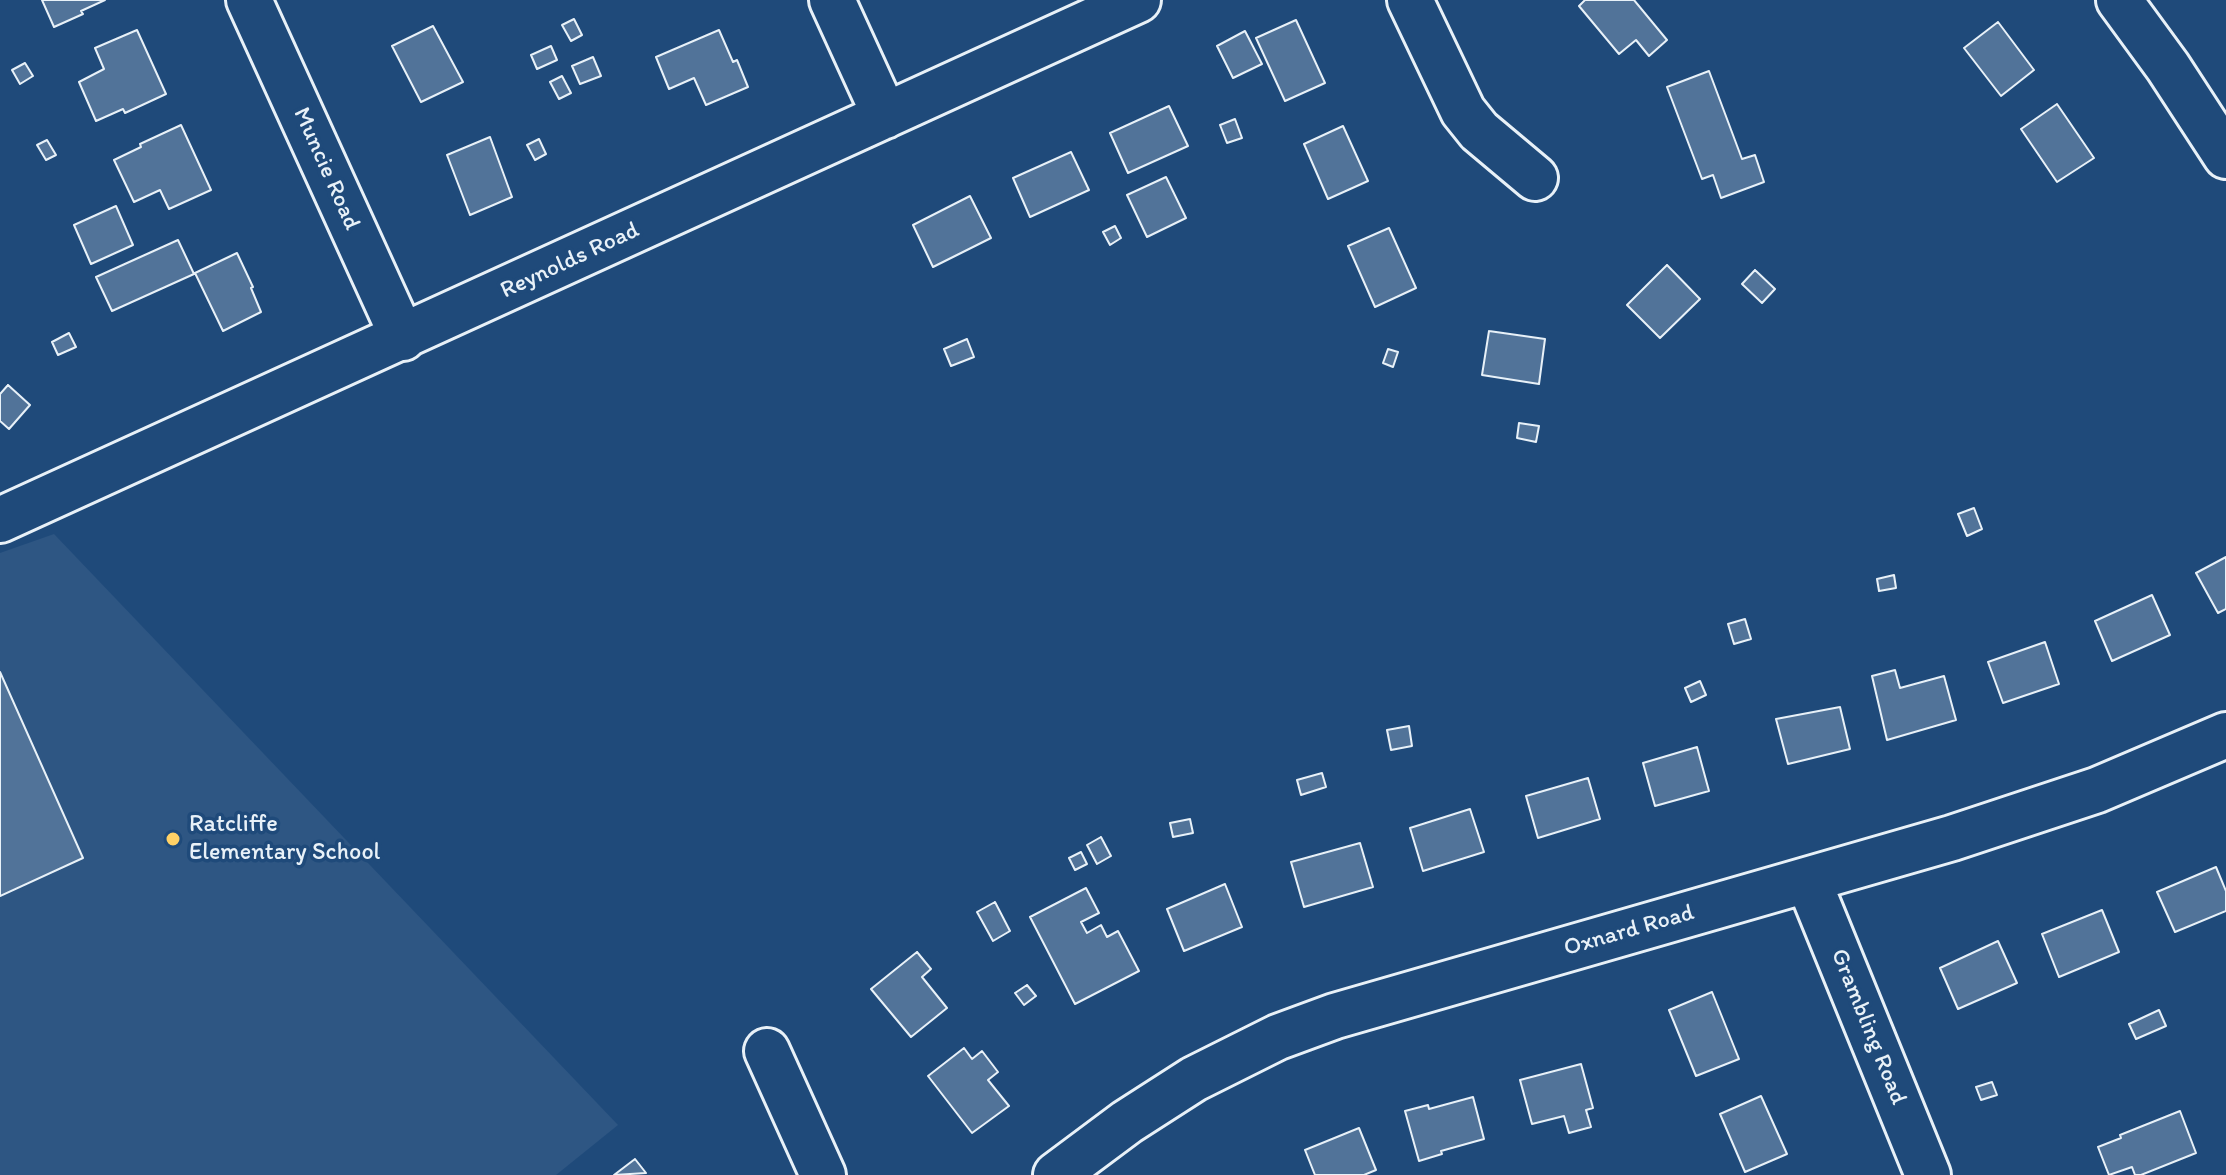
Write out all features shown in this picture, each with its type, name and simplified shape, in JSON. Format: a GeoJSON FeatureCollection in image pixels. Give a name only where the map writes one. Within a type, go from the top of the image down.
{"type":"FeatureCollection","features":[{"type":"Feature","properties":{"kind":"street","name":"Muncie Road"},"geometry":{"type":"LineString","coordinates":[[249,0],[403,338]]}},
{"type":"Feature","properties":{"kind":"street"},"geometry":{"type":"LineString","coordinates":[[832,0],[885,116]]}},
{"type":"Feature","properties":{"kind":"street","name":"Reynolds Road"},"geometry":{"type":"LineString","coordinates":[[0,520],[1138,0]]}},
{"type":"Feature","properties":{"kind":"street"},"geometry":{"type":"LineString","coordinates":[[1410,0],[1463,111],[1479,131],[1535,178]]}},
{"type":"Feature","properties":{"kind":"street"},"geometry":{"type":"LineString","coordinates":[[2119,0],[2168,67],[2226,156]]}},
{"type":"Feature","properties":{"kind":"street","name":"Oxnard Road"},"geometry":{"type":"LineString","coordinates":[[1056,1175],[1127,1122],[1194,1079],[1278,1037],[1335,1016],[1952,838],[2097,790],[2226,735]]}},
{"type":"Feature","properties":{"kind":"street","name":"Grambling Road"},"geometry":{"type":"LineString","coordinates":[[1808,880],[1928,1175]]}},
{"type":"Feature","properties":{"kind":"street"},"geometry":{"type":"LineString","coordinates":[[767,1051],[823,1175]]}},
{"type":"Feature","properties":{"kind":"shaded area","name":"Ratcliffe Elementary School"},"geometry":{"type":"Polygon","coordinates":[[[54,534],[618,1125],[556,1175],[0,1175],[0,553],[54,534]]]}},
{"type":"Feature","properties":{"kind":"building"},"geometry":{"type":"Polygon","coordinates":[[[42,0],[105,0],[54,27],[42,0]]]}},
{"type":"Feature","properties":{"kind":"building"},"geometry":{"type":"Polygon","coordinates":[[[1585,0],[1634,0],[1667,40],[1649,56],[1636,40],[1619,54],[1579,6],[1585,0]]]}},
{"type":"Feature","properties":{"kind":"building"},"geometry":{"type":"Polygon","coordinates":[[[574,19],[582,35],[571,41],[562,25],[574,19]]]}},
{"type":"Feature","properties":{"kind":"building"},"geometry":{"type":"Polygon","coordinates":[[[1296,20],[1325,83],[1285,101],[1256,38],[1296,20]]]}},
{"type":"Feature","properties":{"kind":"building"},"geometry":{"type":"Polygon","coordinates":[[[1998,22],[2034,70],[2001,96],[1964,48],[1998,22]]]}},
{"type":"Feature","properties":{"kind":"building"},"geometry":{"type":"Polygon","coordinates":[[[433,26],[463,82],[421,102],[392,46],[433,26]]]}},
{"type":"Feature","properties":{"kind":"building"},"geometry":{"type":"Polygon","coordinates":[[[137,30],[166,94],[125,113],[123,109],[96,121],[79,82],[104,69],[95,48],[137,30]]]}},
{"type":"Feature","properties":{"kind":"building"},"geometry":{"type":"Polygon","coordinates":[[[719,30],[733,62],[737,60],[748,87],[706,105],[694,78],[669,89],[656,57],[719,30]]]}},
{"type":"Feature","properties":{"kind":"building"},"geometry":{"type":"Polygon","coordinates":[[[1245,31],[1262,64],[1233,78],[1217,46],[1245,31]]]}},
{"type":"Feature","properties":{"kind":"building"},"geometry":{"type":"Polygon","coordinates":[[[551,46],[557,60],[537,69],[531,55],[551,46]]]}},
{"type":"Feature","properties":{"kind":"building"},"geometry":{"type":"Polygon","coordinates":[[[593,57],[601,76],[580,84],[572,66],[593,57]]]}},
{"type":"Feature","properties":{"kind":"building"},"geometry":{"type":"Polygon","coordinates":[[[25,63],[33,76],[20,84],[12,70],[25,63]]]}},
{"type":"Feature","properties":{"kind":"building"},"geometry":{"type":"Polygon","coordinates":[[[1709,71],[1742,159],[1755,155],[1764,182],[1721,198],[1713,175],[1702,179],[1667,87],[1709,71]]]}},
{"type":"Feature","properties":{"kind":"building"},"geometry":{"type":"Polygon","coordinates":[[[562,76],[571,93],[559,99],[550,82],[562,76]]]}},
{"type":"Feature","properties":{"kind":"building"},"geometry":{"type":"Polygon","coordinates":[[[2057,104],[2094,158],[2057,182],[2021,129],[2057,104]]]}},
{"type":"Feature","properties":{"kind":"building"},"geometry":{"type":"Polygon","coordinates":[[[1169,106],[1188,146],[1128,173],[1110,133],[1169,106]]]}},
{"type":"Feature","properties":{"kind":"building"},"geometry":{"type":"Polygon","coordinates":[[[1235,119],[1242,138],[1227,143],[1220,125],[1235,119]]]}},
{"type":"Feature","properties":{"kind":"building"},"geometry":{"type":"Polygon","coordinates":[[[181,125],[211,190],[169,209],[160,190],[134,202],[114,160],[181,125]]]}},
{"type":"Feature","properties":{"kind":"building"},"geometry":{"type":"Polygon","coordinates":[[[1343,126],[1368,181],[1328,199],[1304,144],[1343,126]]]}},
{"type":"Feature","properties":{"kind":"building"},"geometry":{"type":"Polygon","coordinates":[[[490,137],[512,197],[470,215],[447,155],[490,137]]]}},
{"type":"Feature","properties":{"kind":"building"},"geometry":{"type":"Polygon","coordinates":[[[539,139],[546,154],[535,160],[527,145],[539,139]]]}},
{"type":"Feature","properties":{"kind":"building"},"geometry":{"type":"Polygon","coordinates":[[[47,140],[56,155],[46,160],[37,145],[47,140]]]}},
{"type":"Feature","properties":{"kind":"building"},"geometry":{"type":"Polygon","coordinates":[[[1071,152],[1089,190],[1030,217],[1013,178],[1071,152]]]}},
{"type":"Feature","properties":{"kind":"building"},"geometry":{"type":"Polygon","coordinates":[[[1166,177],[1186,218],[1147,237],[1127,195],[1166,177]]]}},
{"type":"Feature","properties":{"kind":"building"},"geometry":{"type":"Polygon","coordinates":[[[970,196],[991,238],[933,267],[913,225],[970,196]]]}},
{"type":"Feature","properties":{"kind":"building"},"geometry":{"type":"Polygon","coordinates":[[[116,206],[133,245],[91,264],[74,225],[116,206]]]}},
{"type":"Feature","properties":{"kind":"building"},"geometry":{"type":"Polygon","coordinates":[[[1115,226],[1121,238],[1110,245],[1103,232],[1115,226]]]}},
{"type":"Feature","properties":{"kind":"building"},"geometry":{"type":"Polygon","coordinates":[[[1389,228],[1416,288],[1375,307],[1348,246],[1389,228]]]}},
{"type":"Feature","properties":{"kind":"building"},"geometry":{"type":"Polygon","coordinates":[[[178,240],[194,274],[112,311],[96,277],[178,240]]]}},
{"type":"Feature","properties":{"kind":"building"},"geometry":{"type":"Polygon","coordinates":[[[237,253],[261,312],[223,331],[195,273],[237,253]]]}},
{"type":"Feature","properties":{"kind":"building"},"geometry":{"type":"Polygon","coordinates":[[[1667,265],[1700,299],[1660,338],[1627,305],[1667,265]]]}},
{"type":"Feature","properties":{"kind":"building"},"geometry":{"type":"Polygon","coordinates":[[[1755,270],[1775,289],[1762,303],[1742,284],[1755,270]]]}},
{"type":"Feature","properties":{"kind":"building"},"geometry":{"type":"Polygon","coordinates":[[[1489,331],[1545,339],[1539,384],[1482,375],[1489,331]]]}},
{"type":"Feature","properties":{"kind":"building"},"geometry":{"type":"Polygon","coordinates":[[[69,333],[76,347],[58,355],[52,342],[69,333]]]}},
{"type":"Feature","properties":{"kind":"building"},"geometry":{"type":"Polygon","coordinates":[[[967,339],[974,357],[951,366],[944,349],[967,339]]]}},
{"type":"Feature","properties":{"kind":"building"},"geometry":{"type":"Polygon","coordinates":[[[1388,349],[1398,352],[1393,367],[1383,363],[1388,349]]]}},
{"type":"Feature","properties":{"kind":"building"},"geometry":{"type":"Polygon","coordinates":[[[8,385],[30,405],[9,429],[0,421],[0,394],[8,385]]]}},
{"type":"Feature","properties":{"kind":"building"},"geometry":{"type":"Polygon","coordinates":[[[1519,423],[1539,426],[1536,442],[1517,438],[1519,423]]]}},
{"type":"Feature","properties":{"kind":"building"},"geometry":{"type":"Polygon","coordinates":[[[1974,508],[1982,529],[1967,536],[1958,514],[1974,508]]]}},
{"type":"Feature","properties":{"kind":"building"},"geometry":{"type":"Polygon","coordinates":[[[2226,557],[2226,609],[2218,613],[2196,573],[2226,557]]]}},
{"type":"Feature","properties":{"kind":"building"},"geometry":{"type":"Polygon","coordinates":[[[1894,575],[1896,588],[1879,591],[1877,579],[1894,575]]]}},
{"type":"Feature","properties":{"kind":"building"},"geometry":{"type":"Polygon","coordinates":[[[2152,595],[2170,635],[2112,661],[2095,621],[2152,595]]]}},
{"type":"Feature","properties":{"kind":"building"},"geometry":{"type":"Polygon","coordinates":[[[1745,619],[1751,639],[1734,644],[1728,624],[1745,619]]]}},
{"type":"Feature","properties":{"kind":"building"},"geometry":{"type":"Polygon","coordinates":[[[2045,642],[2059,684],[2003,703],[1988,662],[2045,642]]]}},
{"type":"Feature","properties":{"kind":"building"},"geometry":{"type":"Polygon","coordinates":[[[1895,670],[1900,688],[1944,676],[1956,720],[1887,740],[1872,676],[1895,670]]]}},
{"type":"Feature","properties":{"kind":"building"},"geometry":{"type":"Polygon","coordinates":[[[0,672],[83,858],[0,896],[0,672]]]}},
{"type":"Feature","properties":{"kind":"building"},"geometry":{"type":"Polygon","coordinates":[[[1700,681],[1706,695],[1691,702],[1685,688],[1700,681]]]}},
{"type":"Feature","properties":{"kind":"building"},"geometry":{"type":"Polygon","coordinates":[[[1840,707],[1850,749],[1788,764],[1776,719],[1840,707]]]}},
{"type":"Feature","properties":{"kind":"building"},"geometry":{"type":"Polygon","coordinates":[[[1409,726],[1412,746],[1391,750],[1387,730],[1409,726]]]}},
{"type":"Feature","properties":{"kind":"building"},"geometry":{"type":"Polygon","coordinates":[[[1697,747],[1709,791],[1655,806],[1643,763],[1697,747]]]}},
{"type":"Feature","properties":{"kind":"building"},"geometry":{"type":"Polygon","coordinates":[[[1322,773],[1326,787],[1301,795],[1297,780],[1322,773]]]}},
{"type":"Feature","properties":{"kind":"building"},"geometry":{"type":"Polygon","coordinates":[[[1588,778],[1600,819],[1538,838],[1526,796],[1588,778]]]}},
{"type":"Feature","properties":{"kind":"building"},"geometry":{"type":"Polygon","coordinates":[[[1470,809],[1484,852],[1423,871],[1410,828],[1470,809]]]}},
{"type":"Feature","properties":{"kind":"building"},"geometry":{"type":"Polygon","coordinates":[[[1190,819],[1193,833],[1173,837],[1170,823],[1190,819]]]}},
{"type":"Feature","properties":{"kind":"building"},"geometry":{"type":"Polygon","coordinates":[[[1101,837],[1111,856],[1097,864],[1087,845],[1101,837]]]}},
{"type":"Feature","properties":{"kind":"building"},"geometry":{"type":"Polygon","coordinates":[[[1360,843],[1373,887],[1304,907],[1291,862],[1360,843]]]}},
{"type":"Feature","properties":{"kind":"building"},"geometry":{"type":"Polygon","coordinates":[[[1081,852],[1087,864],[1075,870],[1069,858],[1081,852]]]}},
{"type":"Feature","properties":{"kind":"building"},"geometry":{"type":"Polygon","coordinates":[[[2216,867],[2226,891],[2226,911],[2175,932],[2157,892],[2216,867]]]}},
{"type":"Feature","properties":{"kind":"building"},"geometry":{"type":"Polygon","coordinates":[[[1225,884],[1242,927],[1184,951],[1167,909],[1225,884]]]}},
{"type":"Feature","properties":{"kind":"building"},"geometry":{"type":"Polygon","coordinates":[[[1086,888],[1099,913],[1081,922],[1087,933],[1101,925],[1107,937],[1118,931],[1139,971],[1075,1004],[1030,917],[1086,888]]]}},
{"type":"Feature","properties":{"kind":"building"},"geometry":{"type":"Polygon","coordinates":[[[995,902],[1010,931],[993,941],[977,912],[995,902]]]}},
{"type":"Feature","properties":{"kind":"building"},"geometry":{"type":"Polygon","coordinates":[[[2102,910],[2119,952],[2059,977],[2042,934],[2102,910]]]}},
{"type":"Feature","properties":{"kind":"building"},"geometry":{"type":"Polygon","coordinates":[[[1998,941],[2017,983],[1958,1009],[1940,968],[1998,941]]]}},
{"type":"Feature","properties":{"kind":"building"},"geometry":{"type":"Polygon","coordinates":[[[917,952],[931,969],[922,977],[947,1008],[911,1037],[871,989],[917,952]]]}},
{"type":"Feature","properties":{"kind":"building"},"geometry":{"type":"Polygon","coordinates":[[[1027,985],[1036,996],[1024,1005],[1015,993],[1027,985]]]}},
{"type":"Feature","properties":{"kind":"building"},"geometry":{"type":"Polygon","coordinates":[[[1712,992],[1739,1059],[1696,1076],[1669,1010],[1712,992]]]}},
{"type":"Feature","properties":{"kind":"building"},"geometry":{"type":"Polygon","coordinates":[[[2159,1010],[2166,1026],[2136,1039],[2129,1024],[2159,1010]]]}},
{"type":"Feature","properties":{"kind":"building"},"geometry":{"type":"Polygon","coordinates":[[[964,1048],[972,1059],[982,1051],[998,1072],[988,1080],[1009,1106],[972,1133],[928,1076],[964,1048]]]}},
{"type":"Feature","properties":{"kind":"building"},"geometry":{"type":"Polygon","coordinates":[[[1581,1064],[1593,1108],[1586,1110],[1591,1127],[1569,1133],[1564,1116],[1532,1124],[1520,1080],[1581,1064]]]}},
{"type":"Feature","properties":{"kind":"building"},"geometry":{"type":"Polygon","coordinates":[[[1992,1082],[1997,1095],[1981,1100],[1976,1087],[1992,1082]]]}},
{"type":"Feature","properties":{"kind":"building"},"geometry":{"type":"Polygon","coordinates":[[[1761,1096],[1787,1154],[1745,1172],[1720,1114],[1761,1096]]]}},
{"type":"Feature","properties":{"kind":"building"},"geometry":{"type":"Polygon","coordinates":[[[1473,1097],[1484,1139],[1441,1151],[1442,1154],[1419,1161],[1405,1111],[1428,1105],[1429,1109],[1473,1097]]]}},
{"type":"Feature","properties":{"kind":"building"},"geometry":{"type":"Polygon","coordinates":[[[2180,1111],[2196,1153],[2141,1175],[2135,1175],[2132,1167],[2109,1175],[2098,1147],[2180,1111]]]}},
{"type":"Feature","properties":{"kind":"building"},"geometry":{"type":"Polygon","coordinates":[[[1359,1128],[1376,1170],[1364,1175],[1315,1175],[1305,1150],[1359,1128]]]}},
{"type":"Feature","properties":{"kind":"building"},"geometry":{"type":"Polygon","coordinates":[[[635,1159],[646,1173],[614,1175],[635,1159]]]}},
{"type":"Feature","properties":{"kind":"place","name":"Ratcliffe Elementary School"},"geometry":{"type":"Point","coordinates":[173,839]}}]}
